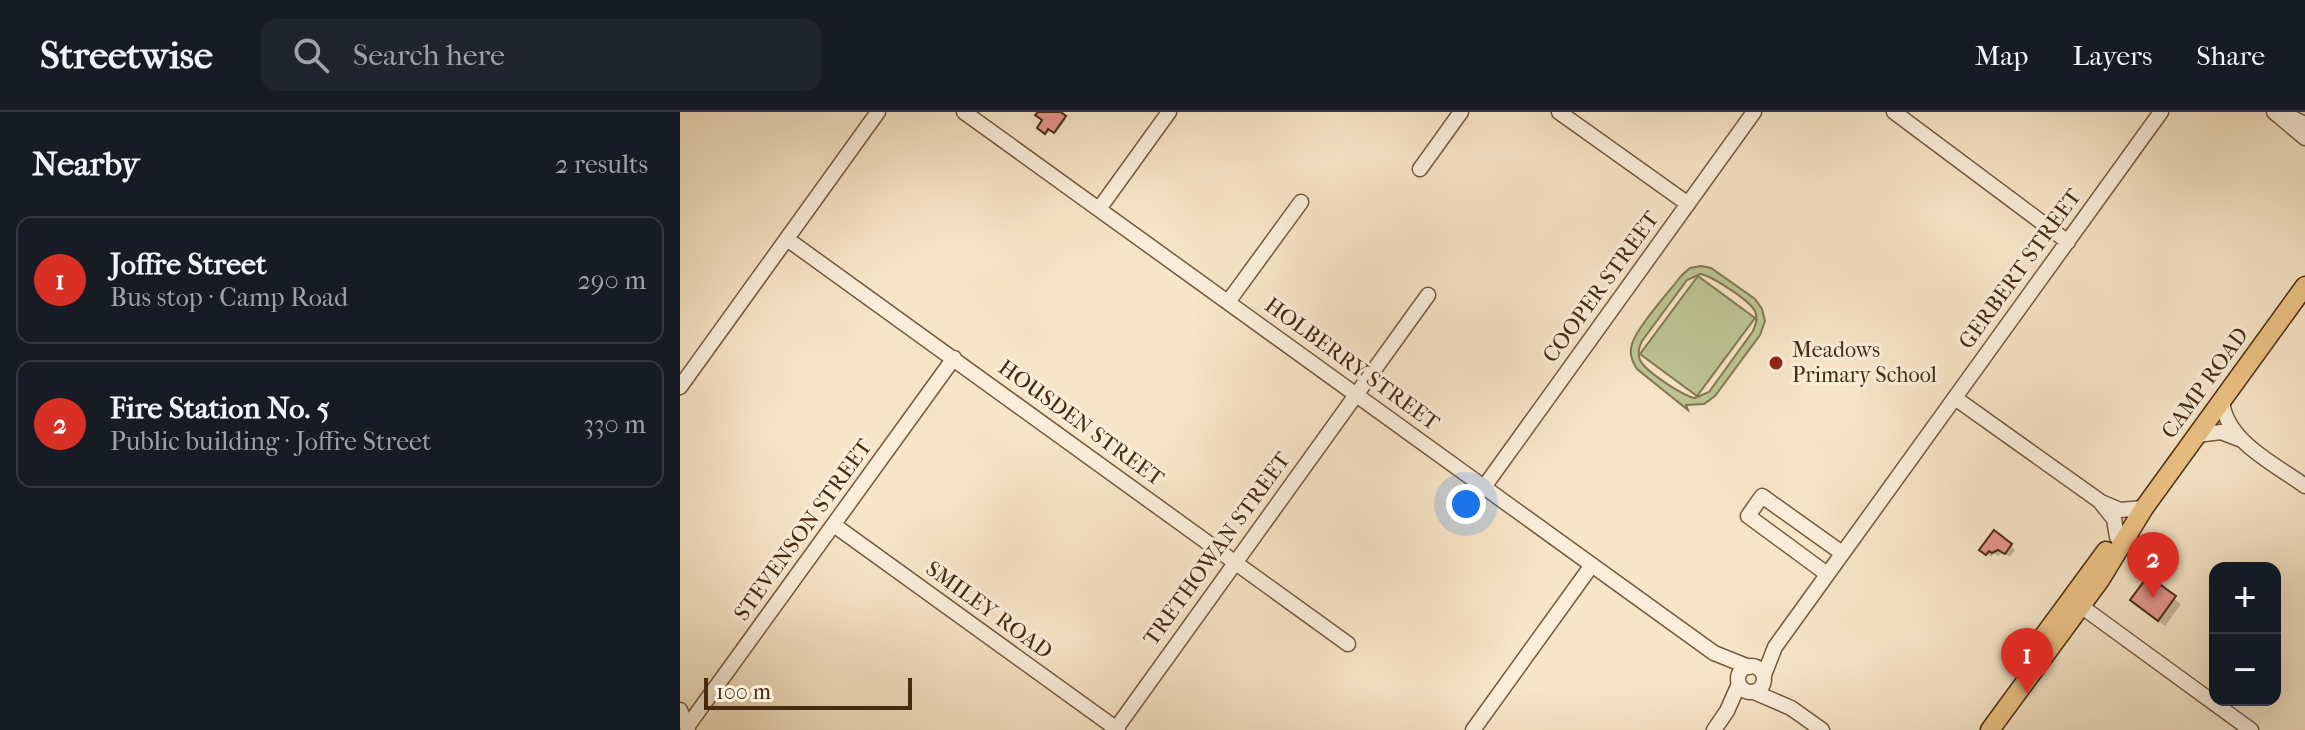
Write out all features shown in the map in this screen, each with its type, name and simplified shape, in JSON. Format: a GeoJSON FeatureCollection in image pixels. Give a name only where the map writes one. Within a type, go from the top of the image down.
{"type":"FeatureCollection","features":[{"type":"Feature","properties":{"kind":"main road","name":"CAMP ROAD"},"geometry":{"type":"LineString","coordinates":[[1976,730],[2124,543],[2144,508],[2305,286]]}},
{"type":"Feature","properties":{"kind":"main road","name":"CAMP ROAD"},"geometry":{"type":"LineString","coordinates":[[1990,730],[2117,537],[2144,508]]}},
{"type":"Feature","properties":{"kind":"street"},"geometry":{"type":"LineString","coordinates":[[680,387],[878,112]]}},
{"type":"Feature","properties":{"kind":"street","name":"HOLBERRY STREET"},"geometry":{"type":"LineString","coordinates":[[964,112],[1714,653],[1746,687],[1791,708],[1822,730]]}},
{"type":"Feature","properties":{"kind":"street"},"geometry":{"type":"LineString","coordinates":[[1099,209],[1169,112]]}},
{"type":"Feature","properties":{"kind":"street"},"geometry":{"type":"LineString","coordinates":[[1420,169],[1461,112]]}},
{"type":"Feature","properties":{"kind":"street"},"geometry":{"type":"LineString","coordinates":[[1559,112],[1688,204]]}},
{"type":"Feature","properties":{"kind":"street","name":"COOPER STREET"},"geometry":{"type":"LineString","coordinates":[[1484,487],[1754,112]]}},
{"type":"Feature","properties":{"kind":"street"},"geometry":{"type":"LineString","coordinates":[[1894,112],[2068,242]]}},
{"type":"Feature","properties":{"kind":"street","name":"GERBERT STREET"},"geometry":{"type":"LineString","coordinates":[[1758,672],[2161,112]]}},
{"type":"Feature","properties":{"kind":"street"},"geometry":{"type":"LineString","coordinates":[[2277,112],[2305,124]]}},
{"type":"Feature","properties":{"kind":"street"},"geometry":{"type":"LineString","coordinates":[[2277,112],[2305,138]]}},
{"type":"Feature","properties":{"kind":"street"},"geometry":{"type":"LineString","coordinates":[[1228,302],[1301,202]]}},
{"type":"Feature","properties":{"kind":"street","name":"HOUSDEN STREET"},"geometry":{"type":"LineString","coordinates":[[787,239],[1348,644]]}},
{"type":"Feature","properties":{"kind":"street","name":"TRETHOWAN STREET"},"geometry":{"type":"LineString","coordinates":[[1116,729],[1428,295]]}},
{"type":"Feature","properties":{"kind":"street","name":"STEVENSON STREET"},"geometry":{"type":"LineString","coordinates":[[688,729],[954,358]]}},
{"type":"Feature","properties":{"kind":"street"},"geometry":{"type":"LineString","coordinates":[[1955,398],[2101,502],[2120,510],[2144,508]]}},
{"type":"Feature","properties":{"kind":"street"},"geometry":{"type":"LineString","coordinates":[[2222,400],[2227,423],[2243,441],[2305,486]]}},
{"type":"Feature","properties":{"kind":"street"},"geometry":{"type":"LineString","coordinates":[[2197,435],[2221,432],[2243,441]]}},
{"type":"Feature","properties":{"kind":"street"},"geometry":{"type":"LineString","coordinates":[[1827,574],[1748,516],[1762,496],[1842,553]]}},
{"type":"Feature","properties":{"kind":"street"},"geometry":{"type":"LineString","coordinates":[[2101,502],[2114,519],[2117,537]]}},
{"type":"Feature","properties":{"kind":"street","name":"SMILEY ROAD"},"geometry":{"type":"LineString","coordinates":[[834,525],[1116,729]]}},
{"type":"Feature","properties":{"kind":"street"},"geometry":{"type":"LineString","coordinates":[[1473,730],[1592,565]]}},
{"type":"Feature","properties":{"kind":"street"},"geometry":{"type":"LineString","coordinates":[[2075,602],[2251,730]]}},
{"type":"Feature","properties":{"kind":"street","name":"HOLBERRY STREET"},"geometry":{"type":"LineString","coordinates":[[1714,653],[1758,672],[1791,708]]}},
{"type":"Feature","properties":{"kind":"street"},"geometry":{"type":"LineString","coordinates":[[1742,670],[1758,672],[1761,688],[1746,687],[1742,670]]}},
{"type":"Feature","properties":{"kind":"street"},"geometry":{"type":"LineString","coordinates":[[1714,730],[1746,687]]}},
{"type":"Feature","properties":{"kind":"street"},"geometry":{"type":"LineString","coordinates":[[680,710],[688,729]]}},
{"type":"Feature","properties":{"kind":"green space"},"geometry":{"type":"Polygon","coordinates":[[[1690,268],[1711,268],[1755,299],[1765,321],[1760,335],[1715,396],[1704,404],[1686,405],[1688,410],[1637,369],[1631,351],[1635,337],[1647,319],[1690,268]],[[1700,274],[1687,280],[1639,348],[1643,365],[1682,393],[1695,398],[1709,392],[1756,323],[1755,311],[1746,301],[1700,274]]]}},
{"type":"Feature","properties":{"kind":"green space"},"geometry":{"type":"Polygon","coordinates":[[[1698,276],[1755,318],[1697,396],[1640,354],[1698,276]]]}},
{"type":"Feature","properties":{"kind":"building"},"geometry":{"type":"Polygon","coordinates":[[[1038,112],[1061,112],[1066,116],[1054,133],[1048,129],[1045,134],[1037,128],[1042,120],[1035,115],[1038,112]]]}},
{"type":"Feature","properties":{"kind":"building"},"geometry":{"type":"Polygon","coordinates":[[[1994,530],[2012,544],[2005,554],[1998,550],[1989,551],[1986,555],[1979,550],[1994,530]]]}},
{"type":"Feature","properties":{"kind":"building"},"geometry":{"type":"Polygon","coordinates":[[[2148,576],[2176,596],[2158,621],[2130,600],[2148,576]]]}},
{"type":"Feature","properties":{"kind":"place","name":"Meadows Primary School"},"geometry":{"type":"Point","coordinates":[1776,363]}},
{"type":"Feature","properties":{"kind":"place","name":"Fire Station No. 5"},"geometry":{"type":"Point","coordinates":[2153,598]}},
{"type":"Feature","properties":{"kind":"place","name":"Joffre Street"},"geometry":{"type":"Point","coordinates":[2027,694]}}]}
